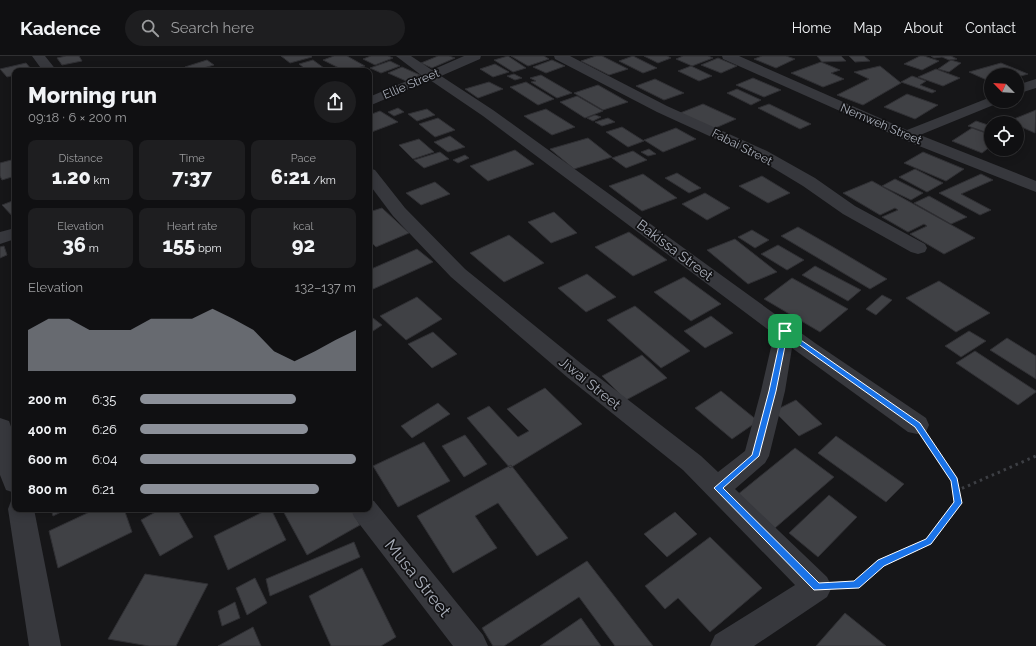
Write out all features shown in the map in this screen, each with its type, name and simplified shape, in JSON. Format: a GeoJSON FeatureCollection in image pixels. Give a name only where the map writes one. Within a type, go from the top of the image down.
{"type":"FeatureCollection","features":[{"type":"Feature","properties":{"kind":"street"},"geometry":{"type":"LineString","coordinates":[[38,56],[48,68]]}},
{"type":"Feature","properties":{"kind":"street","name":"Bakissa Street"},"geometry":{"type":"LineString","coordinates":[[402,56],[488,113],[785,331],[918,425]]}},
{"type":"Feature","properties":{"kind":"street","name":"Ellie Street"},"geometry":{"type":"LineString","coordinates":[[372,101],[475,56]]}},
{"type":"Feature","properties":{"kind":"street","name":"Fabai Street"},"geometry":{"type":"LineString","coordinates":[[560,56],[662,110],[761,154],[809,182],[849,210],[918,248]]}},
{"type":"Feature","properties":{"kind":"street","name":"Nemweh Street"},"geometry":{"type":"LineString","coordinates":[[728,56],[847,110],[971,163],[1036,187]]}},
{"type":"Feature","properties":{"kind":"street"},"geometry":{"type":"LineString","coordinates":[[1024,88],[1036,84]]}},
{"type":"Feature","properties":{"kind":"street"},"geometry":{"type":"LineString","coordinates":[[908,135],[984,104]]}},
{"type":"Feature","properties":{"kind":"street","name":"Jiwai Street"},"geometry":{"type":"LineString","coordinates":[[372,177],[399,212],[458,273],[575,371],[692,464],[817,587]]}},
{"type":"Feature","properties":{"kind":"street"},"geometry":{"type":"LineString","coordinates":[[0,238],[12,234]]}},
{"type":"Feature","properties":{"kind":"street"},"geometry":{"type":"LineString","coordinates":[[718,488],[756,456],[773,391],[785,331]]}},
{"type":"Feature","properties":{"kind":"street"},"geometry":{"type":"LineString","coordinates":[[0,428],[12,471]]}},
{"type":"Feature","properties":{"kind":"street"},"geometry":{"type":"LineString","coordinates":[[22,512],[45,646]]}},
{"type":"Feature","properties":{"kind":"street","name":"Musa Street"},"geometry":{"type":"LineString","coordinates":[[366,512],[472,646]]}},
{"type":"Feature","properties":{"kind":"street"},"geometry":{"type":"LineString","coordinates":[[726,646],[817,587]]}},
{"type":"Feature","properties":{"kind":"path"},"geometry":{"type":"LineString","coordinates":[[817,587],[856,585],[881,563],[928,541],[958,503],[955,480],[918,425]]}},
{"type":"Feature","properties":{"kind":"path"},"geometry":{"type":"LineString","coordinates":[[956,490],[1036,456]]}},
{"type":"Feature","properties":{"kind":"building"},"geometry":{"type":"Polygon","coordinates":[[[79,56],[82,61],[62,65],[57,58],[79,56]]]}},
{"type":"Feature","properties":{"kind":"building"},"geometry":{"type":"Polygon","coordinates":[[[281,56],[311,56],[312,57],[290,63],[281,56]]]}},
{"type":"Feature","properties":{"kind":"building"},"geometry":{"type":"Polygon","coordinates":[[[334,56],[347,56],[365,66],[357,68],[339,68],[323,60],[334,56]]]}},
{"type":"Feature","properties":{"kind":"building"},"geometry":{"type":"Polygon","coordinates":[[[371,56],[388,56],[393,58],[375,65],[363,59],[371,56]]]}},
{"type":"Feature","properties":{"kind":"building"},"geometry":{"type":"Polygon","coordinates":[[[438,56],[449,56],[455,58],[432,68],[421,63],[438,56]]]}},
{"type":"Feature","properties":{"kind":"building"},"geometry":{"type":"Polygon","coordinates":[[[508,56],[526,68],[513,72],[494,60],[508,56]]]}},
{"type":"Feature","properties":{"kind":"building"},"geometry":{"type":"Polygon","coordinates":[[[511,56],[544,56],[549,59],[528,66],[511,56]]]}},
{"type":"Feature","properties":{"kind":"building"},"geometry":{"type":"Polygon","coordinates":[[[596,56],[602,56],[628,69],[609,75],[581,61],[596,56]]]}},
{"type":"Feature","properties":{"kind":"building"},"geometry":{"type":"Polygon","coordinates":[[[633,56],[657,68],[643,73],[619,61],[633,56]]]}},
{"type":"Feature","properties":{"kind":"building"},"geometry":{"type":"Polygon","coordinates":[[[644,56],[667,56],[671,58],[658,63],[644,56]]]}},
{"type":"Feature","properties":{"kind":"building"},"geometry":{"type":"Polygon","coordinates":[[[683,56],[708,56],[713,58],[692,66],[676,59],[683,56]]]}},
{"type":"Feature","properties":{"kind":"building"},"geometry":{"type":"Polygon","coordinates":[[[762,56],[786,56],[795,59],[776,68],[754,59],[762,56]]]}},
{"type":"Feature","properties":{"kind":"building"},"geometry":{"type":"Polygon","coordinates":[[[817,56],[841,56],[846,61],[822,62],[817,56]]]}},
{"type":"Feature","properties":{"kind":"building"},"geometry":{"type":"Polygon","coordinates":[[[849,56],[864,56],[870,61],[855,62],[849,56]]]}},
{"type":"Feature","properties":{"kind":"building"},"geometry":{"type":"Polygon","coordinates":[[[920,56],[939,61],[922,70],[904,64],[920,56]]]}},
{"type":"Feature","properties":{"kind":"building"},"geometry":{"type":"Polygon","coordinates":[[[931,56],[951,56],[957,59],[949,60],[942,57],[934,58],[931,56]]]}},
{"type":"Feature","properties":{"kind":"building"},"geometry":{"type":"Polygon","coordinates":[[[718,58],[737,66],[721,73],[701,65],[718,58]]]}},
{"type":"Feature","properties":{"kind":"building"},"geometry":{"type":"Polygon","coordinates":[[[207,60],[214,65],[204,68],[185,67],[207,60]]]}},
{"type":"Feature","properties":{"kind":"building"},"geometry":{"type":"Polygon","coordinates":[[[313,60],[324,68],[304,68],[299,64],[313,60]]]}},
{"type":"Feature","properties":{"kind":"building"},"geometry":{"type":"Polygon","coordinates":[[[552,60],[565,66],[546,73],[533,67],[552,60]]]}},
{"type":"Feature","properties":{"kind":"building"},"geometry":{"type":"Polygon","coordinates":[[[951,60],[961,63],[949,72],[938,69],[951,60]]]}},
{"type":"Feature","properties":{"kind":"building"},"geometry":{"type":"Polygon","coordinates":[[[390,61],[400,66],[381,73],[370,68],[390,61]]]}},
{"type":"Feature","properties":{"kind":"building"},"geometry":{"type":"Polygon","coordinates":[[[821,62],[840,70],[831,73],[844,79],[823,87],[791,73],[821,62]]]}},
{"type":"Feature","properties":{"kind":"building"},"geometry":{"type":"Polygon","coordinates":[[[26,63],[30,68],[12,68],[12,76],[7,77],[0,69],[26,63]]]}},
{"type":"Feature","properties":{"kind":"building"},"geometry":{"type":"Polygon","coordinates":[[[1001,63],[1013,68],[984,68],[984,79],[969,72],[1001,63]]]}},
{"type":"Feature","properties":{"kind":"building"},"geometry":{"type":"Polygon","coordinates":[[[495,64],[509,72],[493,77],[480,69],[495,64]]]}},
{"type":"Feature","properties":{"kind":"building"},"geometry":{"type":"Polygon","coordinates":[[[691,66],[712,76],[699,81],[678,71],[691,66]]]}},
{"type":"Feature","properties":{"kind":"building"},"geometry":{"type":"Polygon","coordinates":[[[880,66],[901,83],[863,105],[837,95],[869,79],[854,72],[880,66]]]}},
{"type":"Feature","properties":{"kind":"building"},"geometry":{"type":"Polygon","coordinates":[[[402,67],[420,75],[406,81],[388,73],[402,67]]]}},
{"type":"Feature","properties":{"kind":"building"},"geometry":{"type":"Polygon","coordinates":[[[936,69],[960,78],[943,86],[918,77],[936,69]]]}},
{"type":"Feature","properties":{"kind":"building"},"geometry":{"type":"Polygon","coordinates":[[[514,74],[522,78],[515,80],[507,76],[514,74]]]}},
{"type":"Feature","properties":{"kind":"building"},"geometry":{"type":"Polygon","coordinates":[[[541,75],[572,93],[557,98],[531,82],[536,81],[530,78],[541,75]]]}},
{"type":"Feature","properties":{"kind":"building"},"geometry":{"type":"Polygon","coordinates":[[[912,76],[926,81],[920,85],[936,91],[932,93],[901,82],[912,76]]]}},
{"type":"Feature","properties":{"kind":"building"},"geometry":{"type":"Polygon","coordinates":[[[753,78],[781,90],[764,97],[736,85],[753,78]]]}},
{"type":"Feature","properties":{"kind":"building"},"geometry":{"type":"Polygon","coordinates":[[[655,79],[684,93],[664,100],[636,86],[655,79]]]}},
{"type":"Feature","properties":{"kind":"building"},"geometry":{"type":"Polygon","coordinates":[[[489,82],[503,89],[478,98],[465,89],[489,82]]]}},
{"type":"Feature","properties":{"kind":"building"},"geometry":{"type":"Polygon","coordinates":[[[526,82],[554,99],[538,105],[510,87],[526,82]]]}},
{"type":"Feature","properties":{"kind":"building"},"geometry":{"type":"Polygon","coordinates":[[[598,85],[628,102],[603,110],[574,93],[598,85]]]}},
{"type":"Feature","properties":{"kind":"building"},"geometry":{"type":"Polygon","coordinates":[[[737,89],[761,100],[751,105],[727,93],[737,89]]]}},
{"type":"Feature","properties":{"kind":"building"},"geometry":{"type":"Polygon","coordinates":[[[907,94],[938,105],[915,119],[884,107],[907,94]]]}},
{"type":"Feature","properties":{"kind":"building"},"geometry":{"type":"Polygon","coordinates":[[[577,96],[603,111],[585,118],[560,102],[577,96]]]}},
{"type":"Feature","properties":{"kind":"building"},"geometry":{"type":"Polygon","coordinates":[[[703,104],[736,119],[713,129],[680,113],[703,104]]]}},
{"type":"Feature","properties":{"kind":"building"},"geometry":{"type":"Polygon","coordinates":[[[769,104],[811,124],[800,129],[758,108],[769,104]]]}},
{"type":"Feature","properties":{"kind":"building"},"geometry":{"type":"Polygon","coordinates":[[[398,108],[404,112],[394,116],[388,112],[398,108]]]}},
{"type":"Feature","properties":{"kind":"building"},"geometry":{"type":"Polygon","coordinates":[[[427,109],[435,115],[417,121],[408,114],[427,109]]]}},
{"type":"Feature","properties":{"kind":"building"},"geometry":{"type":"Polygon","coordinates":[[[546,109],[575,127],[552,135],[524,116],[546,109]]]}},
{"type":"Feature","properties":{"kind":"building"},"geometry":{"type":"Polygon","coordinates":[[[1036,110],[1035,133],[1024,128],[1024,116],[1021,116],[1036,110]]]}},
{"type":"Feature","properties":{"kind":"building"},"geometry":{"type":"Polygon","coordinates":[[[380,111],[398,122],[372,132],[372,114],[380,111]]]}},
{"type":"Feature","properties":{"kind":"building"},"geometry":{"type":"Polygon","coordinates":[[[595,115],[601,117],[593,121],[587,118],[595,115]]]}},
{"type":"Feature","properties":{"kind":"building"},"geometry":{"type":"Polygon","coordinates":[[[438,118],[455,130],[435,137],[419,124],[438,118]]]}},
{"type":"Feature","properties":{"kind":"building"},"geometry":{"type":"Polygon","coordinates":[[[608,118],[615,122],[602,126],[595,122],[608,118]]]}},
{"type":"Feature","properties":{"kind":"building"},"geometry":{"type":"Polygon","coordinates":[[[976,121],[984,124],[984,132],[968,126],[976,121]]]}},
{"type":"Feature","properties":{"kind":"building"},"geometry":{"type":"Polygon","coordinates":[[[622,127],[644,141],[628,147],[606,132],[622,127]]]}},
{"type":"Feature","properties":{"kind":"building"},"geometry":{"type":"Polygon","coordinates":[[[676,128],[696,139],[663,152],[644,140],[676,128]]]}},
{"type":"Feature","properties":{"kind":"building"},"geometry":{"type":"Polygon","coordinates":[[[972,128],[984,132],[984,151],[982,153],[952,141],[972,128]]]}},
{"type":"Feature","properties":{"kind":"building"},"geometry":{"type":"Polygon","coordinates":[[[450,136],[465,147],[448,152],[434,142],[450,136]]]}},
{"type":"Feature","properties":{"kind":"building"},"geometry":{"type":"Polygon","coordinates":[[[588,138],[612,157],[574,169],[550,149],[588,138]]]}},
{"type":"Feature","properties":{"kind":"building"},"geometry":{"type":"Polygon","coordinates":[[[419,139],[434,152],[413,159],[399,145],[419,139]]]}},
{"type":"Feature","properties":{"kind":"building"},"geometry":{"type":"Polygon","coordinates":[[[649,149],[656,154],[648,156],[641,152],[649,149]]]}},
{"type":"Feature","properties":{"kind":"building"},"geometry":{"type":"Polygon","coordinates":[[[515,150],[534,164],[488,181],[470,166],[515,150]]]}},
{"type":"Feature","properties":{"kind":"building"},"geometry":{"type":"Polygon","coordinates":[[[633,151],[647,160],[626,168],[612,158],[633,151]]]}},
{"type":"Feature","properties":{"kind":"building"},"geometry":{"type":"Polygon","coordinates":[[[440,152],[449,159],[424,168],[414,160],[440,152]]]}},
{"type":"Feature","properties":{"kind":"building"},"geometry":{"type":"Polygon","coordinates":[[[923,152],[964,169],[946,181],[904,163],[923,152]]]}},
{"type":"Feature","properties":{"kind":"building"},"geometry":{"type":"Polygon","coordinates":[[[465,155],[469,158],[458,163],[453,160],[465,155]]]}},
{"type":"Feature","properties":{"kind":"building"},"geometry":{"type":"Polygon","coordinates":[[[12,160],[12,177],[2,180],[0,176],[0,163],[12,160]]]}},
{"type":"Feature","properties":{"kind":"building"},"geometry":{"type":"Polygon","coordinates":[[[915,169],[943,183],[927,192],[899,177],[915,169]]]}},
{"type":"Feature","properties":{"kind":"building"},"geometry":{"type":"Polygon","coordinates":[[[677,173],[701,188],[689,193],[665,178],[677,173]]]}},
{"type":"Feature","properties":{"kind":"building"},"geometry":{"type":"Polygon","coordinates":[[[643,174],[677,198],[642,211],[609,186],[643,174]]]}},
{"type":"Feature","properties":{"kind":"building"},"geometry":{"type":"Polygon","coordinates":[[[981,174],[993,180],[961,194],[991,210],[980,215],[939,193],[981,174]]]}},
{"type":"Feature","properties":{"kind":"building"},"geometry":{"type":"Polygon","coordinates":[[[762,176],[790,193],[768,203],[739,186],[762,176]]]}},
{"type":"Feature","properties":{"kind":"building"},"geometry":{"type":"Polygon","coordinates":[[[895,179],[923,193],[911,200],[882,186],[895,179]]]}},
{"type":"Feature","properties":{"kind":"building"},"geometry":{"type":"Polygon","coordinates":[[[872,181],[975,238],[944,254],[910,234],[927,226],[924,224],[908,232],[882,217],[898,210],[895,208],[880,215],[843,193],[872,181]]]}},
{"type":"Feature","properties":{"kind":"building"},"geometry":{"type":"Polygon","coordinates":[[[435,182],[450,194],[421,205],[406,193],[435,182]]]}},
{"type":"Feature","properties":{"kind":"building"},"geometry":{"type":"Polygon","coordinates":[[[705,193],[730,208],[707,220],[682,204],[705,193]]]}},
{"type":"Feature","properties":{"kind":"building"},"geometry":{"type":"Polygon","coordinates":[[[929,196],[967,217],[951,224],[914,203],[929,196]]]}},
{"type":"Feature","properties":{"kind":"building"},"geometry":{"type":"Polygon","coordinates":[[[12,201],[12,216],[2,205],[12,201]]]}},
{"type":"Feature","properties":{"kind":"building"},"geometry":{"type":"Polygon","coordinates":[[[382,208],[409,233],[376,247],[372,243],[372,211],[382,208]]]}},
{"type":"Feature","properties":{"kind":"building"},"geometry":{"type":"Polygon","coordinates":[[[554,212],[577,233],[551,243],[528,222],[554,212]]]}},
{"type":"Feature","properties":{"kind":"building"},"geometry":{"type":"Polygon","coordinates":[[[798,227],[887,279],[870,289],[781,236],[798,227]]]}},
{"type":"Feature","properties":{"kind":"building"},"geometry":{"type":"Polygon","coordinates":[[[752,230],[769,240],[755,248],[738,237],[752,230]]]}},
{"type":"Feature","properties":{"kind":"building"},"geometry":{"type":"Polygon","coordinates":[[[629,232],[667,260],[633,276],[595,247],[629,232]]]}},
{"type":"Feature","properties":{"kind":"building"},"geometry":{"type":"Polygon","coordinates":[[[509,235],[544,263],[504,282],[470,253],[509,235]]]}},
{"type":"Feature","properties":{"kind":"building"},"geometry":{"type":"Polygon","coordinates":[[[735,239],[777,272],[748,284],[707,250],[735,239]]]}},
{"type":"Feature","properties":{"kind":"building"},"geometry":{"type":"Polygon","coordinates":[[[778,245],[804,260],[787,270],[761,254],[778,245]]]}},
{"type":"Feature","properties":{"kind":"building"},"geometry":{"type":"Polygon","coordinates":[[[4,246],[7,255],[0,258],[0,247],[4,246]]]}},
{"type":"Feature","properties":{"kind":"building"},"geometry":{"type":"Polygon","coordinates":[[[417,249],[433,262],[372,290],[372,269],[417,249]]]}},
{"type":"Feature","properties":{"kind":"building"},"geometry":{"type":"Polygon","coordinates":[[[815,266],[861,290],[848,301],[802,275],[815,266]]]}},
{"type":"Feature","properties":{"kind":"building"},"geometry":{"type":"Polygon","coordinates":[[[587,274],[616,297],[586,312],[558,288],[587,274]]]}},
{"type":"Feature","properties":{"kind":"building"},"geometry":{"type":"Polygon","coordinates":[[[684,277],[721,304],[691,321],[654,292],[684,277]]]}},
{"type":"Feature","properties":{"kind":"building"},"geometry":{"type":"Polygon","coordinates":[[[792,278],[848,309],[820,332],[764,299],[792,278]]]}},
{"type":"Feature","properties":{"kind":"building"},"geometry":{"type":"Polygon","coordinates":[[[939,281],[990,313],[956,332],[906,298],[939,281]]]}},
{"type":"Feature","properties":{"kind":"building"},"geometry":{"type":"Polygon","coordinates":[[[882,295],[892,300],[876,315],[866,309],[882,295]]]}},
{"type":"Feature","properties":{"kind":"building"},"geometry":{"type":"Polygon","coordinates":[[[417,297],[442,319],[406,340],[380,316],[417,297]]]}},
{"type":"Feature","properties":{"kind":"building"},"geometry":{"type":"Polygon","coordinates":[[[635,306],[690,351],[661,368],[607,320],[635,306]]]}},
{"type":"Feature","properties":{"kind":"building"},"geometry":{"type":"Polygon","coordinates":[[[711,316],[733,333],[705,348],[684,331],[711,316]]]}},
{"type":"Feature","properties":{"kind":"building"},"geometry":{"type":"Polygon","coordinates":[[[372,319],[382,325],[373,331],[372,330],[372,319]]]}},
{"type":"Feature","properties":{"kind":"building"},"geometry":{"type":"Polygon","coordinates":[[[969,331],[986,341],[961,357],[945,346],[969,331]]]}},
{"type":"Feature","properties":{"kind":"building"},"geometry":{"type":"Polygon","coordinates":[[[433,332],[457,354],[432,368],[408,344],[433,332]]]}},
{"type":"Feature","properties":{"kind":"building"},"geometry":{"type":"Polygon","coordinates":[[[1007,338],[1036,356],[1036,379],[990,350],[1007,338]]]}},
{"type":"Feature","properties":{"kind":"building"},"geometry":{"type":"Polygon","coordinates":[[[975,351],[1036,392],[1018,405],[956,363],[975,351]]]}},
{"type":"Feature","properties":{"kind":"building"},"geometry":{"type":"Polygon","coordinates":[[[642,355],[667,378],[626,400],[602,376],[642,355]]]}},
{"type":"Feature","properties":{"kind":"building"},"geometry":{"type":"Polygon","coordinates":[[[545,388],[582,424],[510,468],[467,418],[489,406],[518,437],[529,431],[507,409],[545,388]]]}},
{"type":"Feature","properties":{"kind":"building"},"geometry":{"type":"Polygon","coordinates":[[[721,391],[758,421],[732,439],[695,408],[721,391]]]}},
{"type":"Feature","properties":{"kind":"building"},"geometry":{"type":"Polygon","coordinates":[[[796,400],[822,424],[799,436],[774,411],[796,400]]]}},
{"type":"Feature","properties":{"kind":"building"},"geometry":{"type":"Polygon","coordinates":[[[438,403],[450,414],[412,438],[401,426],[438,403]]]}},
{"type":"Feature","properties":{"kind":"building"},"geometry":{"type":"Polygon","coordinates":[[[465,435],[487,464],[464,477],[442,446],[465,435]]]}},
{"type":"Feature","properties":{"kind":"building"},"geometry":{"type":"Polygon","coordinates":[[[836,436],[904,484],[886,502],[818,453],[836,436]]]}},
{"type":"Feature","properties":{"kind":"building"},"geometry":{"type":"Polygon","coordinates":[[[424,442],[450,481],[398,507],[373,466],[424,442]]]}},
{"type":"Feature","properties":{"kind":"building"},"geometry":{"type":"Polygon","coordinates":[[[795,448],[834,477],[775,528],[737,495],[795,448]]]}},
{"type":"Feature","properties":{"kind":"building"},"geometry":{"type":"Polygon","coordinates":[[[511,465],[568,538],[537,556],[498,503],[475,516],[497,548],[453,573],[417,516],[511,465]]]}},
{"type":"Feature","properties":{"kind":"building"},"geometry":{"type":"Polygon","coordinates":[[[829,495],[857,517],[818,557],[789,533],[829,495]]]}},
{"type":"Feature","properties":{"kind":"building"},"geometry":{"type":"Polygon","coordinates":[[[52,512],[61,512],[53,516],[52,512]]]}},
{"type":"Feature","properties":{"kind":"building"},"geometry":{"type":"Polygon","coordinates":[[[90,512],[125,512],[132,532],[58,568],[49,531],[90,512]]]}},
{"type":"Feature","properties":{"kind":"building"},"geometry":{"type":"Polygon","coordinates":[[[156,512],[179,512],[193,537],[160,556],[141,520],[156,512]]]}},
{"type":"Feature","properties":{"kind":"building"},"geometry":{"type":"Polygon","coordinates":[[[263,512],[272,512],[286,540],[228,570],[214,536],[263,512]]]}},
{"type":"Feature","properties":{"kind":"building"},"geometry":{"type":"Polygon","coordinates":[[[284,512],[353,512],[360,525],[307,555],[284,512]]]}},
{"type":"Feature","properties":{"kind":"building"},"geometry":{"type":"Polygon","coordinates":[[[675,512],[697,534],[667,557],[644,534],[675,512]]]}},
{"type":"Feature","properties":{"kind":"building"},"geometry":{"type":"Polygon","coordinates":[[[710,537],[762,588],[710,632],[678,598],[665,609],[645,586],[710,537]]]}},
{"type":"Feature","properties":{"kind":"building"},"geometry":{"type":"Polygon","coordinates":[[[354,542],[360,557],[270,596],[266,579],[354,542]]]}},
{"type":"Feature","properties":{"kind":"building"},"geometry":{"type":"Polygon","coordinates":[[[587,561],[653,646],[615,646],[579,597],[504,646],[493,646],[482,628],[587,561]]]}},
{"type":"Feature","properties":{"kind":"building"},"geometry":{"type":"Polygon","coordinates":[[[362,568],[396,637],[381,646],[331,646],[309,596],[362,568]]]}},
{"type":"Feature","properties":{"kind":"building"},"geometry":{"type":"Polygon","coordinates":[[[145,574],[208,584],[176,646],[149,646],[108,639],[145,574]]]}},
{"type":"Feature","properties":{"kind":"building"},"geometry":{"type":"Polygon","coordinates":[[[255,578],[267,603],[247,615],[236,588],[255,578]]]}},
{"type":"Feature","properties":{"kind":"building"},"geometry":{"type":"Polygon","coordinates":[[[235,602],[240,618],[222,626],[218,611],[235,602]]]}},
{"type":"Feature","properties":{"kind":"building"},"geometry":{"type":"Polygon","coordinates":[[[845,613],[886,646],[816,646],[845,613]]]}},
{"type":"Feature","properties":{"kind":"building"},"geometry":{"type":"Polygon","coordinates":[[[581,618],[601,646],[540,646],[581,618]]]}},
{"type":"Feature","properties":{"kind":"building"},"geometry":{"type":"Polygon","coordinates":[[[253,627],[261,646],[218,646],[253,627]]]}},
{"type":"Feature","properties":{"kind":"route"},"geometry":{"type":"LineString","coordinates":[[785,331],[918,425],[939,459],[955,480],[958,503],[928,541],[881,563],[856,585],[817,587],[718,488],[756,456],[773,391],[785,331]]}}]}
